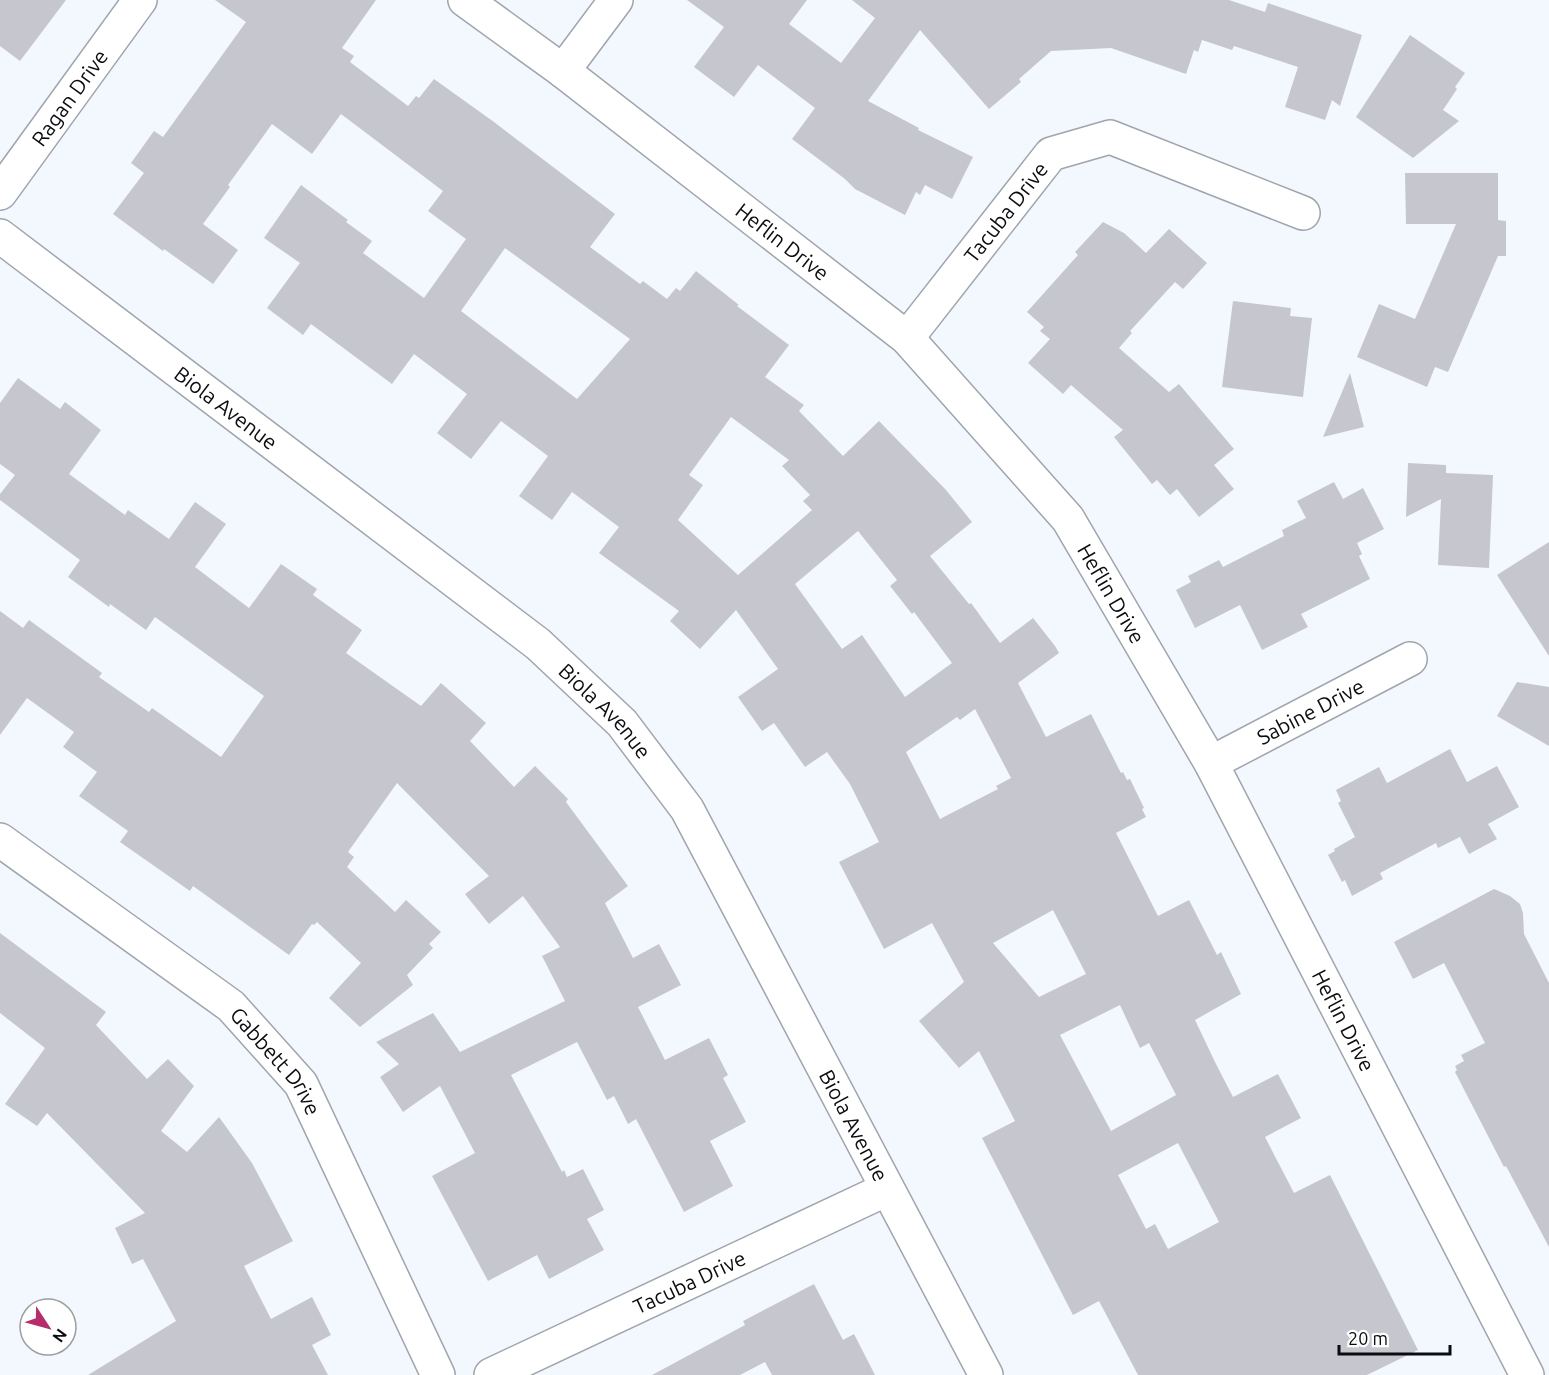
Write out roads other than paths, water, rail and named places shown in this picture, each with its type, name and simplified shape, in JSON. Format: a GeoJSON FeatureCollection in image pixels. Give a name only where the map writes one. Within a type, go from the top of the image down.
{"type":"FeatureCollection","features":[{"type":"Feature","properties":{"kind":"street","name":"Ragan Drive"},"geometry":{"type":"LineString","coordinates":[[0,193],[140,0]]}},
{"type":"Feature","properties":{"kind":"street","name":"Heflin Drive"},"geometry":{"type":"LineString","coordinates":[[465,0],[563,71],[907,338],[1068,519],[1211,763],[1527,1375]]}},
{"type":"Feature","properties":{"kind":"street"},"geometry":{"type":"LineString","coordinates":[[563,71],[616,0]]}},
{"type":"Feature","properties":{"kind":"street","name":"Tacuba Drive"},"geometry":{"type":"LineString","coordinates":[[907,338],[1051,154],[1110,137],[1303,213]]}},
{"type":"Feature","properties":{"kind":"street","name":"Biola Avenue"},"geometry":{"type":"LineString","coordinates":[[0,236],[538,644],[622,723],[687,808],[986,1375]]}},
{"type":"Feature","properties":{"kind":"street","name":"Sabine Drive"},"geometry":{"type":"LineString","coordinates":[[1211,763],[1410,659]]}},
{"type":"Feature","properties":{"kind":"street","name":"Gabbett Drive"},"geometry":{"type":"LineString","coordinates":[[0,840],[231,1006],[301,1084],[438,1375]]}},
{"type":"Feature","properties":{"kind":"street","name":"Tacuba Drive"},"geometry":{"type":"LineString","coordinates":[[491,1375],[887,1189]]}}]}
